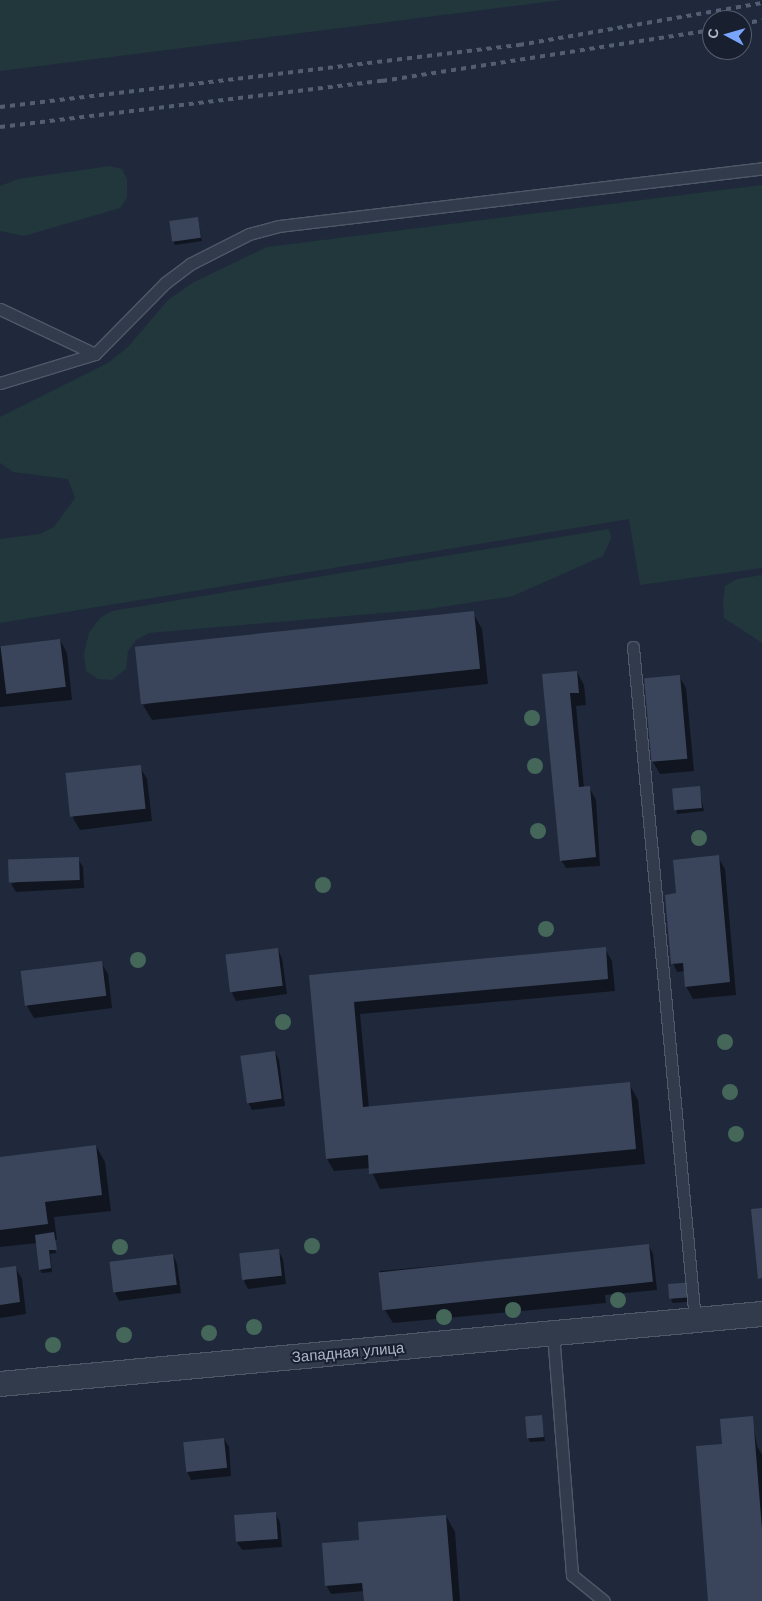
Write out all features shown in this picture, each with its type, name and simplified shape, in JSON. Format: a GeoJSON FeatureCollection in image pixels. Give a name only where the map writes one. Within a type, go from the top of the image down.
{"type":"FeatureCollection","features":[{"type":"Feature","properties":{"kind":"street","name":"Западная улица"},"geometry":{"type":"LineString","coordinates":[[0,1384],[762,1314]]}},
{"type":"Feature","properties":{"kind":"lane"},"geometry":{"type":"LineString","coordinates":[[0,383],[95,354],[165,283],[190,264],[249,234],[279,226],[762,168]]}},
{"type":"Feature","properties":{"kind":"lane"},"geometry":{"type":"LineString","coordinates":[[0,309],[95,354]]}},
{"type":"Feature","properties":{"kind":"lane"},"geometry":{"type":"LineString","coordinates":[[633,647],[695,1320]]}},
{"type":"Feature","properties":{"kind":"lane"},"geometry":{"type":"LineString","coordinates":[[553,1333],[572,1575],[604,1601]]}},
{"type":"Feature","properties":{"kind":"green space"},"geometry":{"type":"Polygon","coordinates":[[[0,0],[562,0],[0,71],[0,0]]]}},
{"type":"Feature","properties":{"kind":"green space"},"geometry":{"type":"Polygon","coordinates":[[[110,166],[122,169],[127,180],[127,198],[120,208],[24,236],[0,231],[0,186],[18,179],[110,166]]]}},
{"type":"Feature","properties":{"kind":"green space"},"geometry":{"type":"Polygon","coordinates":[[[762,185],[762,568],[640,585],[629,519],[0,623],[0,539],[40,534],[54,527],[75,498],[68,479],[13,472],[0,463],[0,417],[108,363],[128,347],[168,300],[194,282],[267,247],[762,185]]]}},
{"type":"Feature","properties":{"kind":"green space"},"geometry":{"type":"Polygon","coordinates":[[[609,529],[611,538],[603,556],[513,596],[429,609],[149,633],[136,640],[128,651],[126,669],[112,680],[98,679],[86,671],[84,653],[89,633],[100,618],[112,611],[609,529]]]}},
{"type":"Feature","properties":{"kind":"green space"},"geometry":{"type":"Polygon","coordinates":[[[762,575],[762,643],[724,618],[723,603],[725,586],[737,579],[762,575]]]}},
{"type":"Feature","properties":{"kind":"building"},"geometry":{"type":"Polygon","coordinates":[[[198,217],[201,238],[172,242],[169,221],[198,217]]]}},
{"type":"Feature","properties":{"kind":"building"},"geometry":{"type":"Polygon","coordinates":[[[474,611],[480,669],[141,704],[135,647],[474,611]]]}},
{"type":"Feature","properties":{"kind":"building"},"geometry":{"type":"Polygon","coordinates":[[[60,639],[66,687],[6,694],[0,646],[60,639]]]}},
{"type":"Feature","properties":{"kind":"building"},"geometry":{"type":"Polygon","coordinates":[[[577,671],[579,693],[570,693],[579,787],[590,786],[596,857],[560,861],[542,674],[577,671]]]}},
{"type":"Feature","properties":{"kind":"building"},"geometry":{"type":"Polygon","coordinates":[[[680,675],[687,759],[651,762],[644,678],[680,675]]]}},
{"type":"Feature","properties":{"kind":"building"},"geometry":{"type":"Polygon","coordinates":[[[141,765],[146,809],[70,817],[65,773],[141,765]]]}},
{"type":"Feature","properties":{"kind":"building"},"geometry":{"type":"Polygon","coordinates":[[[700,786],[702,808],[674,810],[672,788],[700,786]]]}},
{"type":"Feature","properties":{"kind":"building"},"geometry":{"type":"Polygon","coordinates":[[[719,855],[730,982],[685,987],[683,963],[671,964],[665,895],[676,893],[673,860],[719,855]]]}},
{"type":"Feature","properties":{"kind":"building"},"geometry":{"type":"Polygon","coordinates":[[[79,857],[80,880],[9,882],[8,859],[79,857]]]}},
{"type":"Feature","properties":{"kind":"building"},"geometry":{"type":"Polygon","coordinates":[[[606,947],[608,979],[354,1002],[363,1107],[630,1082],[636,1149],[369,1174],[368,1155],[326,1159],[309,975],[606,947]]]}},
{"type":"Feature","properties":{"kind":"building"},"geometry":{"type":"Polygon","coordinates":[[[278,948],[283,986],[230,992],[225,954],[278,948]]]}},
{"type":"Feature","properties":{"kind":"building"},"geometry":{"type":"Polygon","coordinates":[[[102,961],[106,996],[25,1006],[21,971],[102,961]]]}},
{"type":"Feature","properties":{"kind":"building"},"geometry":{"type":"Polygon","coordinates":[[[275,1051],[282,1099],[247,1103],[240,1056],[275,1051]]]}},
{"type":"Feature","properties":{"kind":"building"},"geometry":{"type":"Polygon","coordinates":[[[96,1145],[102,1195],[45,1202],[48,1224],[0,1230],[0,1157],[96,1145]]]}},
{"type":"Feature","properties":{"kind":"building"},"geometry":{"type":"Polygon","coordinates":[[[762,1208],[762,1278],[758,1279],[751,1209],[762,1208]]]}},
{"type":"Feature","properties":{"kind":"building"},"geometry":{"type":"Polygon","coordinates":[[[54,1232],[57,1250],[49,1250],[51,1268],[39,1270],[35,1235],[54,1232]]]}},
{"type":"Feature","properties":{"kind":"building"},"geometry":{"type":"Polygon","coordinates":[[[649,1244],[653,1282],[382,1310],[378,1272],[649,1244]]]}},
{"type":"Feature","properties":{"kind":"building"},"geometry":{"type":"Polygon","coordinates":[[[279,1249],[282,1276],[242,1280],[239,1253],[279,1249]]]}},
{"type":"Feature","properties":{"kind":"building"},"geometry":{"type":"Polygon","coordinates":[[[173,1254],[177,1285],[113,1293],[109,1262],[173,1254]]]}},
{"type":"Feature","properties":{"kind":"building"},"geometry":{"type":"Polygon","coordinates":[[[16,1266],[20,1302],[0,1305],[0,1268],[16,1266]]]}},
{"type":"Feature","properties":{"kind":"building"},"geometry":{"type":"Polygon","coordinates":[[[695,1282],[696,1297],[669,1299],[668,1284],[695,1282]]]}},
{"type":"Feature","properties":{"kind":"building"},"geometry":{"type":"Polygon","coordinates":[[[542,1415],[544,1437],[527,1438],[525,1416],[542,1415]]]}},
{"type":"Feature","properties":{"kind":"building"},"geometry":{"type":"Polygon","coordinates":[[[753,1416],[762,1529],[762,1601],[708,1601],[696,1446],[722,1444],[720,1419],[753,1416]]]}},
{"type":"Feature","properties":{"kind":"building"},"geometry":{"type":"Polygon","coordinates":[[[224,1438],[227,1468],[186,1472],[183,1442],[224,1438]]]}},
{"type":"Feature","properties":{"kind":"building"},"geometry":{"type":"Polygon","coordinates":[[[276,1512],[278,1539],[236,1542],[234,1515],[276,1512]]]}},
{"type":"Feature","properties":{"kind":"building"},"geometry":{"type":"Polygon","coordinates":[[[446,1515],[453,1601],[364,1601],[362,1583],[325,1586],[322,1543],[359,1540],[358,1522],[446,1515]]]}},
{"type":"Feature","properties":{"kind":"railway"},"geometry":{"type":"LineString","coordinates":[[0,107],[519,45],[762,3]]}},
{"type":"Feature","properties":{"kind":"railway"},"geometry":{"type":"LineString","coordinates":[[752,22],[762,20]]}},
{"type":"Feature","properties":{"kind":"railway"},"geometry":{"type":"LineString","coordinates":[[0,127],[382,81],[702,32]]}}]}
